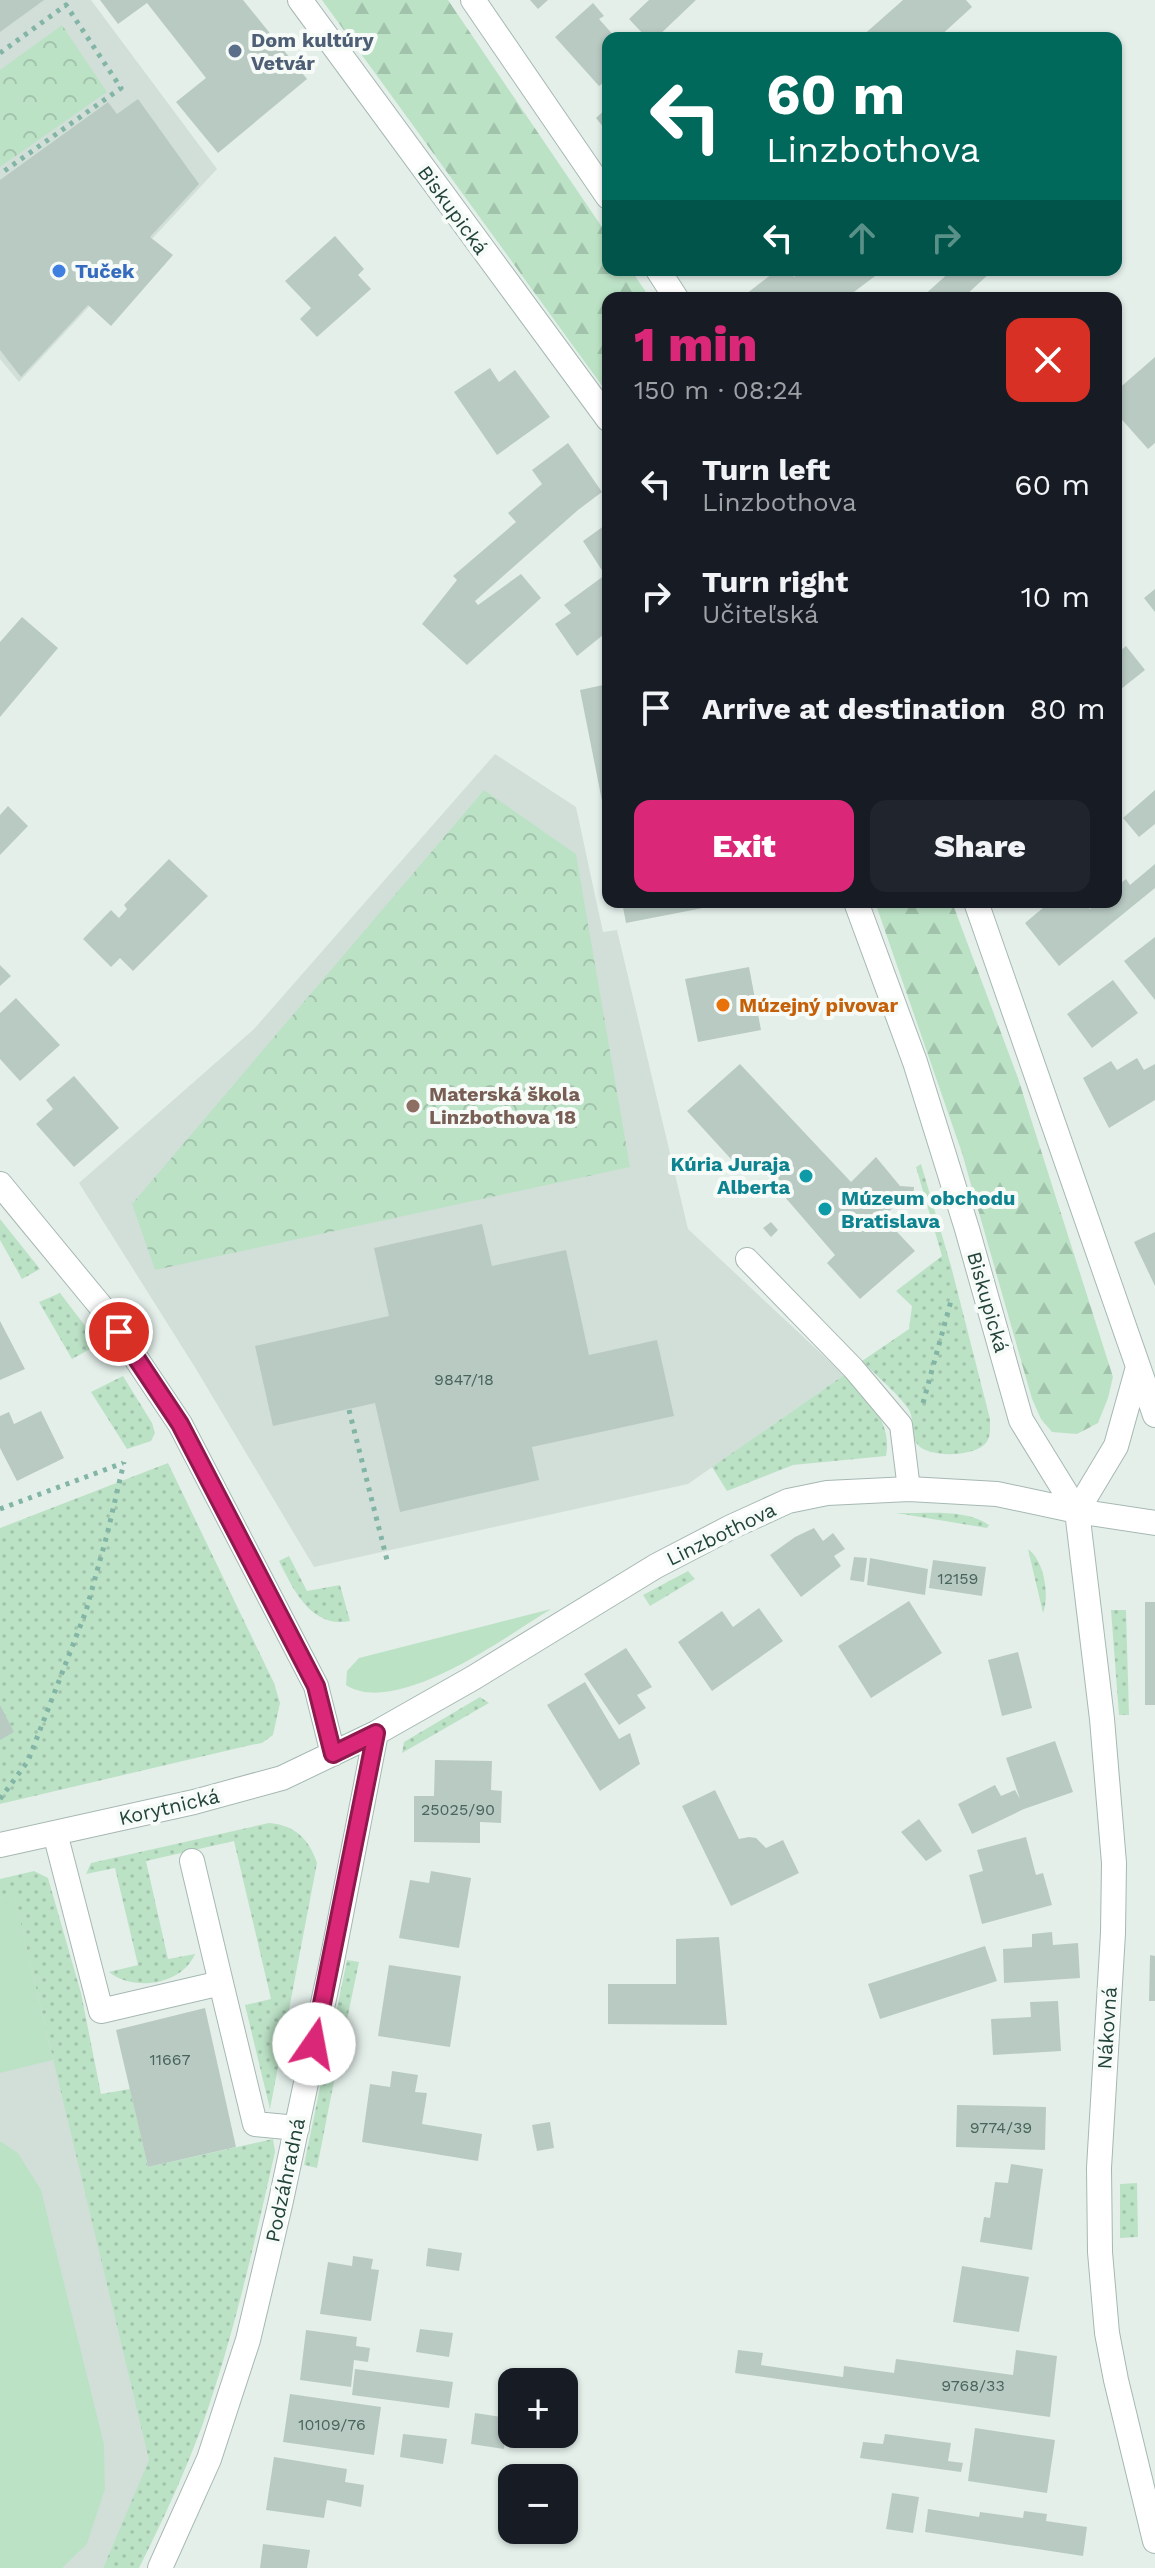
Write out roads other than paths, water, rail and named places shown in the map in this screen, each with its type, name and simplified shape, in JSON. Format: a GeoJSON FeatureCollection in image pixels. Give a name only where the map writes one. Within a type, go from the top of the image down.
{"type":"FeatureCollection","features":[{"type":"Feature","properties":{"kind":"street","name":"Biskupická"},"geometry":{"type":"LineString","coordinates":[[300,0],[602,411]]}},
{"type":"Feature","properties":{"kind":"street"},"geometry":{"type":"LineString","coordinates":[[473,0],[602,188]]}},
{"type":"Feature","properties":{"kind":"street","name":"Biskupická"},"geometry":{"type":"LineString","coordinates":[[858,908],[915,1062],[967,1229],[1021,1420],[1077,1511]]}},
{"type":"Feature","properties":{"kind":"street"},"geometry":{"type":"LineString","coordinates":[[978,908],[1155,1415]]}},
{"type":"Feature","properties":{"kind":"street"},"geometry":{"type":"LineString","coordinates":[[0,1184],[103,1309],[180,1424],[316,1686],[333,1754]]}},
{"type":"Feature","properties":{"kind":"street"},"geometry":{"type":"LineString","coordinates":[[1077,1511],[1116,1446],[1138,1367]]}},
{"type":"Feature","properties":{"kind":"street","name":"Linzbothova"},"geometry":{"type":"LineString","coordinates":[[333,1754],[473,1678],[656,1566],[788,1501],[814,1495],[909,1489],[997,1494],[1155,1523]]}},
{"type":"Feature","properties":{"kind":"street","name":"Nákovná"},"geometry":{"type":"LineString","coordinates":[[1077,1511],[1102,1719],[1114,1863],[1113,1933],[1099,2168],[1100,2252],[1107,2333],[1155,2541]]}},
{"type":"Feature","properties":{"kind":"street","name":"Podzáhradná"},"geometry":{"type":"LineString","coordinates":[[160,2568],[209,2459],[248,2340],[297,2128],[376,1733]]}},
{"type":"Feature","properties":{"kind":"street","name":"Korytnická"},"geometry":{"type":"LineString","coordinates":[[0,1845],[194,1802],[269,1781],[333,1754]]}},
{"type":"Feature","properties":{"kind":"street"},"geometry":{"type":"LineString","coordinates":[[55,1833],[101,2011],[221,1983]]}},
{"type":"Feature","properties":{"kind":"street"},"geometry":{"type":"LineString","coordinates":[[192,1861],[255,2124],[297,2128]]}},
{"type":"Feature","properties":{"kind":"lane"},"geometry":{"type":"LineString","coordinates":[[747,1259],[853,1368],[901,1425],[909,1489]]}},
{"type":"Feature","properties":{"kind":"place","name":"Dom kultúry Vetvár"},"geometry":{"type":"Point","coordinates":[235,51]}},
{"type":"Feature","properties":{"kind":"place","name":"Tuček"},"geometry":{"type":"Point","coordinates":[59,271]}},
{"type":"Feature","properties":{"kind":"place","name":"Múzejný pivovar"},"geometry":{"type":"Point","coordinates":[723,1005]}},
{"type":"Feature","properties":{"kind":"place","name":"Materská škola Linzbothova 18"},"geometry":{"type":"Point","coordinates":[413,1106]}},
{"type":"Feature","properties":{"kind":"place","name":"Kúria Juraja Alberta"},"geometry":{"type":"Point","coordinates":[806,1176]}},
{"type":"Feature","properties":{"kind":"place","name":"Múzeum obchodu Bratislava"},"geometry":{"type":"Point","coordinates":[825,1209]}}]}
